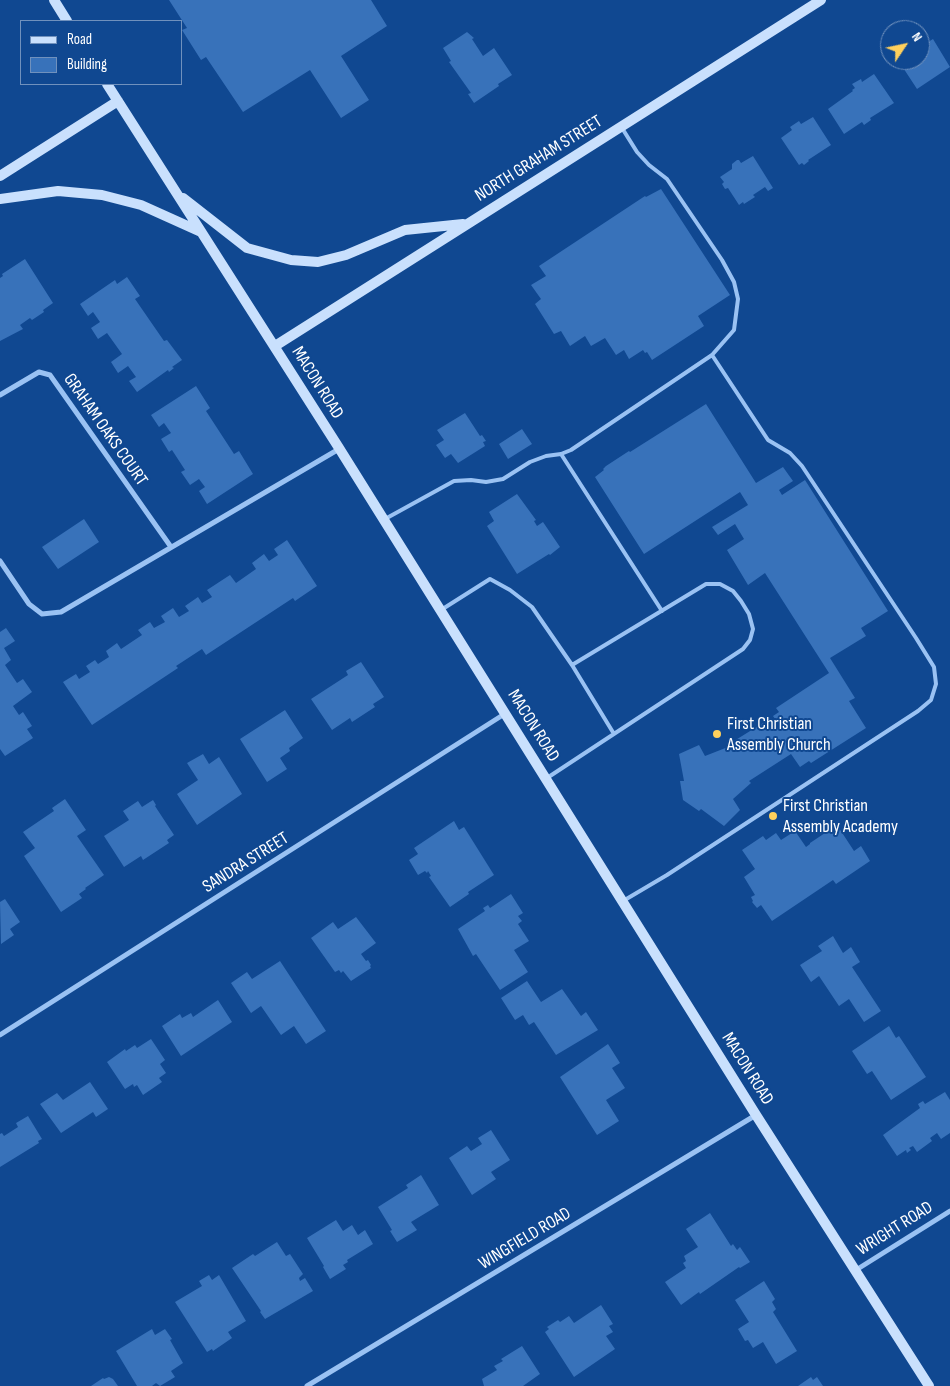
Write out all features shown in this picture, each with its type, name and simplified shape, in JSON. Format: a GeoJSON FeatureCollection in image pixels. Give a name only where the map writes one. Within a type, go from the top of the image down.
{"type":"FeatureCollection","features":[{"type":"Feature","properties":{"kind":"main road"},"geometry":{"type":"LineString","coordinates":[[54,0],[66,20]]}},
{"type":"Feature","properties":{"kind":"main road","name":"NORTH GRAHAM STREET"},"geometry":{"type":"LineString","coordinates":[[275,346],[821,0]]}},
{"type":"Feature","properties":{"kind":"main road","name":"MACON ROAD"},"geometry":{"type":"LineString","coordinates":[[108,85],[275,346],[547,778],[756,1115],[929,1386]]}},
{"type":"Feature","properties":{"kind":"main road"},"geometry":{"type":"LineString","coordinates":[[0,176],[118,102]]}},
{"type":"Feature","properties":{"kind":"main road"},"geometry":{"type":"LineString","coordinates":[[0,199],[58,191],[102,195],[141,205],[202,232]]}},
{"type":"Feature","properties":{"kind":"main road"},"geometry":{"type":"LineString","coordinates":[[177,193],[247,248],[291,260],[318,262],[346,255],[404,230],[467,224]]}},
{"type":"Feature","properties":{"kind":"street","name":"GRAHAM OAKS COURT"},"geometry":{"type":"LineString","coordinates":[[0,395],[39,372],[50,375],[171,547]]}},
{"type":"Feature","properties":{"kind":"street"},"geometry":{"type":"LineString","coordinates":[[0,561],[29,604],[42,614],[61,612],[339,448]]}},
{"type":"Feature","properties":{"kind":"street","name":"SANDRA STREET"},"geometry":{"type":"LineString","coordinates":[[0,1035],[506,713]]}},
{"type":"Feature","properties":{"kind":"street","name":"WINGFIELD ROAD"},"geometry":{"type":"LineString","coordinates":[[307,1386],[756,1115]]}},
{"type":"Feature","properties":{"kind":"street","name":"WRIGHT ROAD"},"geometry":{"type":"LineString","coordinates":[[856,1270],[950,1211]]}},
{"type":"Feature","properties":{"kind":"lane"},"geometry":{"type":"LineString","coordinates":[[384,520],[454,481],[471,480],[486,482],[502,479],[530,462],[571,450],[712,355],[734,330],[738,299],[734,282],[722,260],[667,179],[649,165],[637,152],[621,126]]}},
{"type":"Feature","properties":{"kind":"lane"},"geometry":{"type":"LineString","coordinates":[[623,901],[667,875],[918,711],[931,700],[936,684],[934,668],[802,466],[790,453],[768,440],[712,355]]}},
{"type":"Feature","properties":{"kind":"lane"},"geometry":{"type":"LineString","coordinates":[[561,454],[662,611]]}},
{"type":"Feature","properties":{"kind":"lane"},"geometry":{"type":"LineString","coordinates":[[441,610],[490,579],[510,590],[532,607],[572,664],[614,734]]}},
{"type":"Feature","properties":{"kind":"lane"},"geometry":{"type":"LineString","coordinates":[[547,778],[743,650],[750,640],[752,629],[749,614],[733,591],[720,584],[706,584],[572,664]]}},
{"type":"Feature","properties":{"kind":"building"},"geometry":{"type":"Polygon","coordinates":[[[169,0],[371,0],[387,26],[341,56],[369,100],[341,118],[310,70],[243,112],[206,57],[201,60],[182,30],[187,28],[169,0]]]}},
{"type":"Feature","properties":{"kind":"building"},"geometry":{"type":"Polygon","coordinates":[[[467,32],[474,38],[472,39],[483,56],[494,48],[512,75],[474,103],[468,94],[471,93],[449,62],[451,61],[443,48],[467,32]]]}},
{"type":"Feature","properties":{"kind":"building"},"geometry":{"type":"Polygon","coordinates":[[[933,39],[950,67],[917,89],[905,70],[930,70],[930,41],[933,39]]]}},
{"type":"Feature","properties":{"kind":"building"},"geometry":{"type":"Polygon","coordinates":[[[874,74],[894,103],[870,118],[871,120],[864,125],[862,122],[844,134],[828,109],[853,91],[855,88],[852,84],[861,79],[862,82],[874,74]]]}},
{"type":"Feature","properties":{"kind":"building"},"geometry":{"type":"Polygon","coordinates":[[[813,117],[831,145],[808,160],[804,165],[802,163],[799,165],[781,138],[792,130],[790,127],[799,121],[801,124],[813,117]]]}},
{"type":"Feature","properties":{"kind":"building"},"geometry":{"type":"Polygon","coordinates":[[[753,156],[773,188],[768,191],[765,187],[753,195],[755,197],[739,205],[728,188],[725,189],[722,184],[724,182],[720,177],[732,169],[732,164],[737,160],[741,163],[753,156]]]}},
{"type":"Feature","properties":{"kind":"building"},"geometry":{"type":"Polygon","coordinates":[[[661,189],[730,295],[698,316],[704,326],[652,360],[647,352],[645,353],[643,350],[629,359],[624,350],[616,355],[605,338],[591,346],[585,336],[570,346],[561,331],[554,334],[535,304],[541,299],[531,285],[546,276],[539,266],[645,196],[661,189]]]}},
{"type":"Feature","properties":{"kind":"building"},"geometry":{"type":"Polygon","coordinates":[[[25,259],[53,303],[32,320],[30,318],[20,325],[23,329],[0,341],[0,278],[3,276],[2,274],[25,259]]]}},
{"type":"Feature","properties":{"kind":"building"},"geometry":{"type":"Polygon","coordinates":[[[127,277],[140,296],[135,299],[164,341],[167,340],[182,360],[172,367],[174,368],[169,372],[168,370],[137,392],[129,381],[136,377],[128,366],[118,373],[111,362],[122,354],[107,333],[98,339],[91,328],[100,322],[93,312],[88,316],[80,304],[115,280],[117,284],[127,277]]]}},
{"type":"Feature","properties":{"kind":"building"},"geometry":{"type":"Polygon","coordinates":[[[196,386],[210,408],[206,411],[234,454],[239,451],[253,474],[207,504],[199,491],[205,487],[199,479],[190,485],[181,472],[185,470],[172,450],[169,452],[161,439],[171,433],[164,423],[159,427],[151,415],[196,386]]]}},
{"type":"Feature","properties":{"kind":"building"},"geometry":{"type":"Polygon","coordinates":[[[706,404],[756,483],[783,467],[793,481],[779,490],[782,495],[805,480],[888,611],[861,628],[866,636],[830,658],[855,698],[849,701],[866,728],[811,763],[809,761],[800,767],[791,754],[749,781],[751,783],[733,799],[740,810],[724,826],[701,809],[699,811],[683,800],[680,781],[684,781],[679,754],[699,745],[705,756],[728,747],[730,750],[736,745],[734,741],[771,718],[779,730],[782,729],[773,716],[779,712],[776,708],[829,673],[765,573],[748,585],[727,550],[744,539],[735,524],[718,535],[712,527],[748,505],[740,492],[644,554],[595,477],[606,466],[706,404]]]}},
{"type":"Feature","properties":{"kind":"building"},"geometry":{"type":"Polygon","coordinates":[[[465,413],[480,436],[482,435],[486,441],[483,442],[485,446],[458,463],[451,454],[445,458],[436,445],[444,440],[437,430],[465,413]]]}},
{"type":"Feature","properties":{"kind":"building"},"geometry":{"type":"Polygon","coordinates":[[[522,429],[532,444],[508,459],[499,444],[522,429]]]}},
{"type":"Feature","properties":{"kind":"building"},"geometry":{"type":"Polygon","coordinates":[[[517,494],[536,520],[534,521],[537,526],[543,522],[560,547],[517,574],[487,526],[494,521],[489,512],[517,494]]]}},
{"type":"Feature","properties":{"kind":"building"},"geometry":{"type":"Polygon","coordinates":[[[84,519],[99,542],[58,569],[42,547],[84,519]]]}},
{"type":"Feature","properties":{"kind":"building"},"geometry":{"type":"Polygon","coordinates":[[[287,540],[317,586],[295,601],[293,598],[206,655],[202,649],[176,666],[178,668],[92,725],[63,682],[76,674],[79,679],[90,672],[86,666],[95,660],[98,664],[109,657],[106,651],[117,643],[121,649],[142,635],[138,630],[150,622],[154,628],[165,622],[161,616],[173,608],[179,617],[189,611],[185,606],[198,597],[202,603],[212,597],[207,590],[230,575],[236,583],[256,569],[252,563],[264,554],[269,561],[278,555],[274,549],[287,540]]]}},
{"type":"Feature","properties":{"kind":"building"},"geometry":{"type":"Polygon","coordinates":[[[6,628],[15,641],[4,648],[11,660],[5,665],[17,683],[23,679],[32,692],[13,706],[19,715],[23,712],[32,726],[27,729],[33,738],[5,756],[0,749],[0,632],[6,628]]]}},
{"type":"Feature","properties":{"kind":"building"},"geometry":{"type":"Polygon","coordinates":[[[361,662],[384,697],[373,704],[375,707],[352,722],[350,718],[332,730],[311,699],[348,675],[346,671],[361,662]]]}},
{"type":"Feature","properties":{"kind":"building"},"geometry":{"type":"Polygon","coordinates":[[[285,710],[303,738],[289,748],[290,751],[280,758],[287,769],[267,782],[240,739],[285,710]]]}},
{"type":"Feature","properties":{"kind":"building"},"geometry":{"type":"Polygon","coordinates":[[[203,754],[209,764],[219,757],[242,794],[197,825],[177,794],[198,780],[187,763],[203,754]]]}},
{"type":"Feature","properties":{"kind":"building"},"geometry":{"type":"Polygon","coordinates":[[[65,799],[86,830],[77,836],[104,875],[79,894],[82,898],[61,912],[24,856],[35,848],[23,832],[54,811],[52,808],[65,799]]]}},
{"type":"Feature","properties":{"kind":"building"},"geometry":{"type":"Polygon","coordinates":[[[153,800],[174,835],[167,840],[169,843],[143,860],[141,856],[124,867],[104,836],[129,820],[123,811],[138,801],[142,807],[153,800]]]}},
{"type":"Feature","properties":{"kind":"building"},"geometry":{"type":"Polygon","coordinates":[[[454,821],[459,830],[464,827],[494,875],[468,892],[469,894],[450,907],[429,877],[431,876],[428,871],[418,875],[409,860],[418,854],[414,848],[454,821]]]}},
{"type":"Feature","properties":{"kind":"building"},"geometry":{"type":"Polygon","coordinates":[[[837,825],[854,851],[861,846],[870,861],[836,884],[833,880],[772,921],[761,905],[757,908],[752,902],[751,897],[755,895],[744,877],[755,869],[742,850],[763,836],[766,840],[776,833],[781,840],[795,831],[806,847],[837,825]]]}},
{"type":"Feature","properties":{"kind":"building"},"geometry":{"type":"Polygon","coordinates":[[[511,894],[523,913],[518,916],[522,921],[518,924],[529,941],[514,950],[528,972],[500,990],[476,954],[473,956],[458,929],[485,911],[483,908],[488,905],[490,908],[511,894]]]}},
{"type":"Feature","properties":{"kind":"building"},"geometry":{"type":"Polygon","coordinates":[[[5,899],[20,922],[10,929],[14,935],[1,944],[0,902],[5,899]]]}},
{"type":"Feature","properties":{"kind":"building"},"geometry":{"type":"Polygon","coordinates":[[[356,917],[376,943],[361,954],[366,961],[368,960],[371,968],[351,981],[343,971],[341,973],[339,970],[335,972],[311,938],[333,922],[338,929],[356,917]]]}},
{"type":"Feature","properties":{"kind":"building"},"geometry":{"type":"Polygon","coordinates":[[[833,936],[843,953],[851,947],[860,962],[852,967],[881,1011],[864,1022],[849,999],[839,1006],[819,976],[811,982],[800,965],[822,951],[818,946],[833,936]]]}},
{"type":"Feature","properties":{"kind":"building"},"geometry":{"type":"Polygon","coordinates":[[[280,961],[326,1031],[306,1044],[294,1026],[281,1035],[261,1006],[251,1013],[231,983],[247,972],[252,979],[280,961]]]}},
{"type":"Feature","properties":{"kind":"building"},"geometry":{"type":"Polygon","coordinates":[[[527,981],[541,1002],[562,989],[581,1016],[586,1012],[598,1030],[556,1055],[534,1022],[529,1025],[523,1015],[515,1020],[501,998],[527,981]]]}},
{"type":"Feature","properties":{"kind":"building"},"geometry":{"type":"Polygon","coordinates":[[[218,1000],[232,1022],[181,1056],[162,1026],[180,1014],[182,1018],[191,1013],[193,1017],[218,1000]]]}},
{"type":"Feature","properties":{"kind":"building"},"geometry":{"type":"Polygon","coordinates":[[[889,1026],[896,1038],[899,1036],[926,1077],[891,1100],[872,1071],[867,1074],[852,1051],[889,1026]]]}},
{"type":"Feature","properties":{"kind":"building"},"geometry":{"type":"Polygon","coordinates":[[[151,1039],[165,1060],[160,1064],[166,1073],[159,1078],[162,1082],[143,1095],[137,1085],[134,1087],[133,1084],[125,1089],[107,1062],[125,1049],[126,1051],[135,1045],[137,1048],[151,1039]]]}},
{"type":"Feature","properties":{"kind":"building"},"geometry":{"type":"Polygon","coordinates":[[[608,1044],[620,1063],[612,1068],[625,1088],[606,1100],[619,1121],[597,1135],[560,1077],[608,1044]]]}},
{"type":"Feature","properties":{"kind":"building"},"geometry":{"type":"Polygon","coordinates":[[[90,1082],[108,1109],[96,1117],[93,1112],[61,1133],[40,1104],[57,1093],[63,1100],[90,1082]]]}},
{"type":"Feature","properties":{"kind":"building"},"geometry":{"type":"Polygon","coordinates":[[[945,1092],[950,1100],[950,1133],[941,1139],[937,1133],[930,1138],[932,1141],[917,1152],[913,1146],[909,1148],[911,1150],[907,1153],[906,1150],[897,1156],[883,1135],[920,1108],[918,1104],[923,1101],[925,1104],[945,1092]]]}},
{"type":"Feature","properties":{"kind":"building"},"geometry":{"type":"Polygon","coordinates":[[[28,1116],[42,1139],[38,1141],[39,1143],[0,1167],[0,1134],[2,1133],[4,1136],[18,1127],[16,1123],[28,1116]]]}},
{"type":"Feature","properties":{"kind":"building"},"geometry":{"type":"Polygon","coordinates":[[[491,1130],[510,1160],[491,1172],[496,1179],[472,1195],[449,1158],[467,1146],[471,1151],[482,1144],[478,1138],[491,1130]]]}},
{"type":"Feature","properties":{"kind":"building"},"geometry":{"type":"Polygon","coordinates":[[[421,1175],[439,1205],[411,1222],[417,1230],[397,1242],[378,1207],[408,1188],[406,1185],[421,1175]]]}},
{"type":"Feature","properties":{"kind":"building"},"geometry":{"type":"Polygon","coordinates":[[[710,1213],[731,1246],[733,1244],[737,1250],[740,1247],[750,1262],[739,1267],[681,1305],[665,1282],[686,1268],[683,1263],[686,1261],[684,1256],[698,1247],[686,1229],[710,1213]]]}},
{"type":"Feature","properties":{"kind":"building"},"geometry":{"type":"Polygon","coordinates":[[[336,1220],[343,1231],[352,1225],[358,1235],[365,1230],[373,1244],[347,1260],[348,1262],[343,1265],[346,1269],[330,1279],[307,1238],[336,1220]]]}},
{"type":"Feature","properties":{"kind":"building"},"geometry":{"type":"Polygon","coordinates":[[[277,1242],[286,1256],[290,1254],[303,1274],[299,1278],[300,1281],[305,1278],[313,1291],[265,1319],[232,1268],[253,1254],[255,1256],[277,1242]]]}},
{"type":"Feature","properties":{"kind":"building"},"geometry":{"type":"Polygon","coordinates":[[[209,1275],[212,1280],[219,1275],[246,1321],[228,1332],[232,1338],[213,1351],[212,1349],[207,1352],[175,1302],[202,1286],[199,1281],[209,1275]]]}},
{"type":"Feature","properties":{"kind":"building"},"geometry":{"type":"Polygon","coordinates":[[[764,1281],[775,1299],[772,1302],[776,1309],[773,1312],[797,1351],[776,1364],[763,1342],[753,1348],[748,1340],[745,1341],[738,1329],[749,1322],[735,1300],[764,1281]]]}},
{"type":"Feature","properties":{"kind":"building"},"geometry":{"type":"Polygon","coordinates":[[[601,1305],[613,1324],[609,1326],[613,1332],[606,1336],[615,1349],[574,1377],[545,1332],[549,1329],[547,1327],[558,1320],[560,1322],[569,1316],[574,1323],[601,1305]]]}},
{"type":"Feature","properties":{"kind":"building"},"geometry":{"type":"Polygon","coordinates":[[[152,1329],[155,1335],[165,1329],[172,1339],[170,1340],[183,1363],[171,1371],[175,1377],[160,1386],[156,1383],[152,1386],[137,1386],[116,1351],[152,1329]]]}},
{"type":"Feature","properties":{"kind":"building"},"geometry":{"type":"Polygon","coordinates":[[[522,1346],[540,1374],[523,1386],[484,1386],[482,1379],[497,1370],[494,1366],[503,1361],[501,1359],[522,1346]]]}},
{"type":"Feature","properties":{"kind":"building"},"geometry":{"type":"Polygon","coordinates":[[[109,1377],[118,1386],[91,1386],[103,1378],[109,1377]]]}},
{"type":"Feature","properties":{"kind":"building"},"geometry":{"type":"Polygon","coordinates":[[[811,1377],[813,1380],[817,1377],[823,1386],[798,1386],[811,1377]]]}},
{"type":"Feature","properties":{"kind":"place","name":"First Christian Assembly Church"},"geometry":{"type":"Point","coordinates":[717,734]}},
{"type":"Feature","properties":{"kind":"place","name":"First Christian Assembly Academy"},"geometry":{"type":"Point","coordinates":[773,816]}}]}
